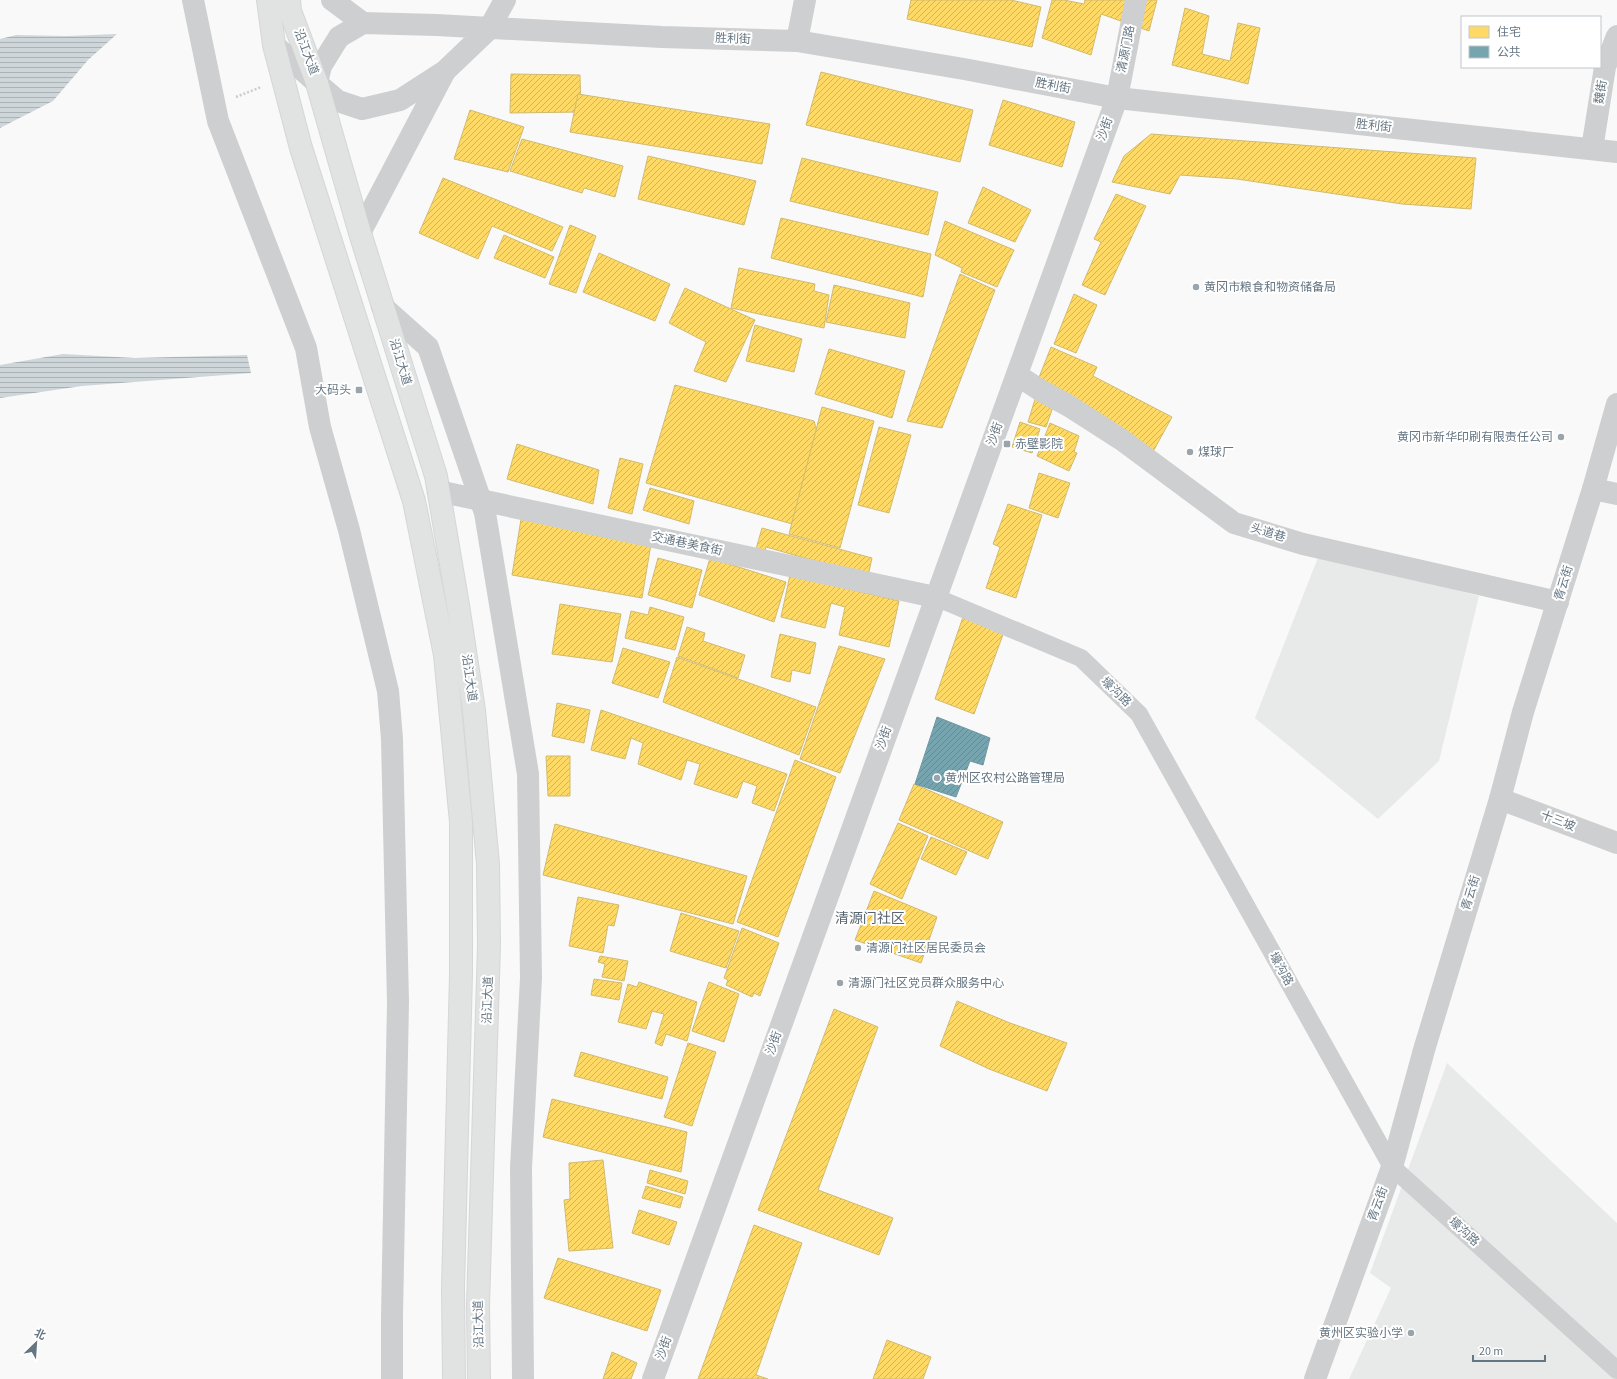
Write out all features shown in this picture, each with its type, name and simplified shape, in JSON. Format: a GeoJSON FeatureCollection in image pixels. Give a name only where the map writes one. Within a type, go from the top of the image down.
{"type":"FeatureCollection","features":[{"type":"Feature","properties":{"kind":"main road","name":"沿江大道"},"geometry":{"type":"LineString","coordinates":[[268,0],[274,45],[301,148],[414,501],[445,655],[461,822],[461,974],[453,1288],[454,1379]]}},
{"type":"Feature","properties":{"kind":"main road","name":"沿江大道"},"geometry":{"type":"LineString","coordinates":[[289,0],[290,11],[317,83],[360,234],[436,476],[474,710],[488,864],[489,945],[478,1306],[480,1379]]}},
{"type":"Feature","properties":{"kind":"street"},"geometry":{"type":"LineString","coordinates":[[193,0],[221,128],[306,348],[320,428],[350,530],[388,691],[392,739],[398,1002],[392,1300],[392,1379]]}},
{"type":"Feature","properties":{"kind":"street"},"geometry":{"type":"LineString","coordinates":[[317,83],[321,66],[339,37],[363,23],[332,0]]}},
{"type":"Feature","properties":{"kind":"street"},"geometry":{"type":"LineString","coordinates":[[274,45],[338,101],[362,109],[400,100],[445,71],[489,29],[505,0]]}},
{"type":"Feature","properties":{"kind":"street"},"geometry":{"type":"LineString","coordinates":[[797,41],[805,0]]}},
{"type":"Feature","properties":{"kind":"street","name":"清源门路"},"geometry":{"type":"LineString","coordinates":[[1117,98],[1136,0]]}},
{"type":"Feature","properties":{"kind":"street","name":"胜利街"},"geometry":{"type":"LineString","coordinates":[[363,23],[797,41],[964,69],[1117,98],[1617,152]]}},
{"type":"Feature","properties":{"kind":"street","name":"魏街"},"geometry":{"type":"LineString","coordinates":[[1592,149],[1605,67],[1617,36]]}},
{"type":"Feature","properties":{"kind":"street"},"geometry":{"type":"LineString","coordinates":[[360,234],[445,71]]}},
{"type":"Feature","properties":{"kind":"street","name":"沙街"},"geometry":{"type":"LineString","coordinates":[[653,1379],[1117,98]]}},
{"type":"Feature","properties":{"kind":"street"},"geometry":{"type":"LineString","coordinates":[[382,306],[428,347],[480,500],[486,521],[528,774],[531,978],[521,1168],[523,1379]]}},
{"type":"Feature","properties":{"kind":"street","name":"头道巷"},"geometry":{"type":"LineString","coordinates":[[1016,375],[1069,406],[1122,440],[1234,523],[1303,544],[1558,602]]}},
{"type":"Feature","properties":{"kind":"street","name":"青云街"},"geometry":{"type":"LineString","coordinates":[[1315,1379],[1392,1167],[1424,1050],[1500,799],[1524,712],[1593,489],[1617,404]]}},
{"type":"Feature","properties":{"kind":"street"},"geometry":{"type":"LineString","coordinates":[[1593,489],[1617,494]]}},
{"type":"Feature","properties":{"kind":"street","name":"交通巷美食街"},"geometry":{"type":"LineString","coordinates":[[438,491],[935,597]]}},
{"type":"Feature","properties":{"kind":"street","name":"壕沟路"},"geometry":{"type":"LineString","coordinates":[[935,597],[1081,658],[1139,714],[1392,1167],[1617,1370]]}},
{"type":"Feature","properties":{"kind":"street","name":"十三坡"},"geometry":{"type":"LineString","coordinates":[[1500,799],[1617,842]]}},
{"type":"Feature","properties":{"kind":"path"},"geometry":{"type":"LineString","coordinates":[[215,106],[283,78]]}},
{"type":"Feature","properties":{"kind":"shaded area"},"geometry":{"type":"Polygon","coordinates":[[[117,34],[88,60],[53,101],[0,128],[0,39],[16,35],[67,36],[117,34]]]}},
{"type":"Feature","properties":{"kind":"shaded area"},"geometry":{"type":"Polygon","coordinates":[[[63,354],[135,358],[247,355],[251,373],[82,386],[0,398],[0,365],[63,354]]]}},
{"type":"Feature","properties":{"kind":"shaded area"},"geometry":{"type":"Polygon","coordinates":[[[1319,555],[1479,596],[1439,761],[1378,819],[1255,718],[1319,555]]]}},
{"type":"Feature","properties":{"kind":"shaded area"},"geometry":{"type":"Polygon","coordinates":[[[1447,1063],[1617,1223],[1617,1379],[1349,1379],[1391,1288],[1370,1273],[1447,1063]]]}},
{"type":"Feature","properties":{"kind":"building: 住宅"},"geometry":{"type":"Polygon","coordinates":[[[911,0],[1011,0],[1041,7],[1032,47],[907,19],[911,0]]]}},
{"type":"Feature","properties":{"kind":"building: 住宅"},"geometry":{"type":"Polygon","coordinates":[[[1052,0],[1064,0],[1084,4],[1085,0],[1157,0],[1149,31],[1101,14],[1091,55],[1042,38],[1052,0]]]}},
{"type":"Feature","properties":{"kind":"building: 住宅"},"geometry":{"type":"Polygon","coordinates":[[[1185,8],[1209,16],[1202,54],[1230,61],[1238,23],[1260,28],[1248,84],[1172,65],[1185,8]]]}},
{"type":"Feature","properties":{"kind":"building: 住宅"},"geometry":{"type":"Polygon","coordinates":[[[821,72],[973,110],[960,162],[806,125],[821,72]]]}},
{"type":"Feature","properties":{"kind":"building: 住宅"},"geometry":{"type":"Polygon","coordinates":[[[511,74],[580,75],[581,112],[510,113],[511,74]]]}},
{"type":"Feature","properties":{"kind":"building: 住宅"},"geometry":{"type":"Polygon","coordinates":[[[578,94],[770,124],[762,164],[570,132],[578,94]]]}},
{"type":"Feature","properties":{"kind":"building: 住宅"},"geometry":{"type":"Polygon","coordinates":[[[1003,100],[1075,122],[1062,167],[989,145],[1003,100]]]}},
{"type":"Feature","properties":{"kind":"building: 住宅"},"geometry":{"type":"Polygon","coordinates":[[[470,110],[524,127],[508,172],[454,159],[470,110]]]}},
{"type":"Feature","properties":{"kind":"building: 住宅"},"geometry":{"type":"Polygon","coordinates":[[[1151,134],[1476,158],[1471,209],[1402,204],[1237,179],[1180,175],[1170,194],[1112,182],[1124,156],[1151,134]]]}},
{"type":"Feature","properties":{"kind":"building: 住宅"},"geometry":{"type":"Polygon","coordinates":[[[522,139],[623,166],[615,197],[584,188],[582,193],[510,171],[522,139]]]}},
{"type":"Feature","properties":{"kind":"building: 住宅"},"geometry":{"type":"Polygon","coordinates":[[[648,156],[756,181],[744,225],[638,199],[648,156]]]}},
{"type":"Feature","properties":{"kind":"building: 住宅"},"geometry":{"type":"Polygon","coordinates":[[[802,158],[938,192],[928,235],[790,201],[802,158]]]}},
{"type":"Feature","properties":{"kind":"building: 住宅"},"geometry":{"type":"Polygon","coordinates":[[[443,178],[563,227],[552,251],[492,226],[478,259],[419,233],[443,178]]]}},
{"type":"Feature","properties":{"kind":"building: 住宅"},"geometry":{"type":"Polygon","coordinates":[[[983,187],[1031,210],[1015,242],[968,223],[983,187]]]}},
{"type":"Feature","properties":{"kind":"building: 住宅"},"geometry":{"type":"Polygon","coordinates":[[[1116,194],[1146,206],[1105,295],[1082,285],[1101,242],[1094,239],[1116,194]]]}},
{"type":"Feature","properties":{"kind":"building: 住宅"},"geometry":{"type":"Polygon","coordinates":[[[781,218],[931,254],[923,297],[771,258],[781,218]]]}},
{"type":"Feature","properties":{"kind":"building: 住宅"},"geometry":{"type":"Polygon","coordinates":[[[945,221],[1014,250],[997,287],[961,272],[962,268],[935,255],[945,221]]]}},
{"type":"Feature","properties":{"kind":"building: 住宅"},"geometry":{"type":"Polygon","coordinates":[[[570,225],[596,236],[576,293],[549,284],[570,225]]]}},
{"type":"Feature","properties":{"kind":"building: 住宅"},"geometry":{"type":"Polygon","coordinates":[[[504,235],[554,257],[545,278],[494,258],[504,235]]]}},
{"type":"Feature","properties":{"kind":"building: 住宅"},"geometry":{"type":"Polygon","coordinates":[[[599,253],[670,284],[655,321],[583,292],[599,253]]]}},
{"type":"Feature","properties":{"kind":"building: 住宅"},"geometry":{"type":"Polygon","coordinates":[[[739,268],[815,284],[814,291],[829,295],[824,328],[731,308],[739,268]]]}},
{"type":"Feature","properties":{"kind":"building: 住宅"},"geometry":{"type":"Polygon","coordinates":[[[960,274],[995,290],[942,428],[907,421],[960,274]]]}},
{"type":"Feature","properties":{"kind":"building: 住宅"},"geometry":{"type":"Polygon","coordinates":[[[834,285],[910,303],[905,338],[826,322],[834,285]]]}},
{"type":"Feature","properties":{"kind":"building: 住宅"},"geometry":{"type":"Polygon","coordinates":[[[685,288],[755,320],[726,382],[694,371],[706,342],[669,323],[685,288]]]}},
{"type":"Feature","properties":{"kind":"building: 住宅"},"geometry":{"type":"Polygon","coordinates":[[[1074,294],[1097,305],[1076,353],[1054,344],[1074,294]]]}},
{"type":"Feature","properties":{"kind":"building: 住宅"},"geometry":{"type":"Polygon","coordinates":[[[755,325],[802,339],[794,372],[746,361],[755,325]]]}},
{"type":"Feature","properties":{"kind":"building: 住宅"},"geometry":{"type":"Polygon","coordinates":[[[1051,347],[1097,367],[1093,376],[1172,417],[1149,459],[1036,385],[1051,347]]]}},
{"type":"Feature","properties":{"kind":"building: 住宅"},"geometry":{"type":"Polygon","coordinates":[[[829,349],[905,371],[892,418],[815,394],[829,349]]]}},
{"type":"Feature","properties":{"kind":"building: 住宅"},"geometry":{"type":"Polygon","coordinates":[[[675,385],[814,421],[830,475],[803,527],[646,483],[675,385]]]}},
{"type":"Feature","properties":{"kind":"building: 住宅"},"geometry":{"type":"Polygon","coordinates":[[[1036,396],[1055,401],[1046,427],[1028,422],[1036,396]]]}},
{"type":"Feature","properties":{"kind":"building: 住宅"},"geometry":{"type":"Polygon","coordinates":[[[822,407],[874,421],[840,548],[789,534],[822,407]]]}},
{"type":"Feature","properties":{"kind":"building: 住宅"},"geometry":{"type":"Polygon","coordinates":[[[1020,422],[1040,429],[1032,453],[1012,447],[1020,422]]]}},
{"type":"Feature","properties":{"kind":"building: 住宅"},"geometry":{"type":"Polygon","coordinates":[[[1050,423],[1079,436],[1074,452],[1077,453],[1069,471],[1037,456],[1050,423]]]}},
{"type":"Feature","properties":{"kind":"building: 住宅"},"geometry":{"type":"Polygon","coordinates":[[[879,427],[911,435],[889,513],[858,505],[879,427]]]}},
{"type":"Feature","properties":{"kind":"building: 住宅"},"geometry":{"type":"Polygon","coordinates":[[[517,444],[599,470],[593,504],[507,479],[517,444]]]}},
{"type":"Feature","properties":{"kind":"building: 住宅"},"geometry":{"type":"Polygon","coordinates":[[[620,458],[643,464],[632,514],[608,508],[620,458]]]}},
{"type":"Feature","properties":{"kind":"building: 住宅"},"geometry":{"type":"Polygon","coordinates":[[[1039,473],[1070,483],[1058,518],[1029,508],[1039,473]]]}},
{"type":"Feature","properties":{"kind":"building: 住宅"},"geometry":{"type":"Polygon","coordinates":[[[650,488],[694,501],[689,524],[643,510],[650,488]]]}},
{"type":"Feature","properties":{"kind":"building: 住宅"},"geometry":{"type":"Polygon","coordinates":[[[1008,504],[1042,515],[1016,598],[986,588],[1000,547],[993,544],[1008,504]]]}},
{"type":"Feature","properties":{"kind":"building: 住宅"},"geometry":{"type":"Polygon","coordinates":[[[521,519],[651,544],[642,598],[512,575],[521,519]]]}},
{"type":"Feature","properties":{"kind":"building: 住宅"},"geometry":{"type":"Polygon","coordinates":[[[762,528],[872,558],[868,576],[766,547],[765,551],[756,549],[762,528]]]}},
{"type":"Feature","properties":{"kind":"building: 住宅"},"geometry":{"type":"Polygon","coordinates":[[[658,558],[702,570],[692,608],[648,595],[658,558]]]}},
{"type":"Feature","properties":{"kind":"building: 住宅"},"geometry":{"type":"Polygon","coordinates":[[[710,558],[786,582],[774,622],[699,595],[710,558]]]}},
{"type":"Feature","properties":{"kind":"building: 住宅"},"geometry":{"type":"Polygon","coordinates":[[[790,575],[899,601],[889,647],[839,635],[845,607],[831,603],[825,628],[781,617],[790,575]]]}},
{"type":"Feature","properties":{"kind":"building: 住宅"},"geometry":{"type":"Polygon","coordinates":[[[560,604],[621,614],[612,662],[552,654],[560,604]]]}},
{"type":"Feature","properties":{"kind":"building: 住宅"},"geometry":{"type":"Polygon","coordinates":[[[650,607],[684,617],[675,650],[625,638],[631,611],[648,615],[650,607]]]}},
{"type":"Feature","properties":{"kind":"building: 住宅"},"geometry":{"type":"Polygon","coordinates":[[[965,611],[1005,629],[974,714],[935,699],[965,611]]]}},
{"type":"Feature","properties":{"kind":"building: 住宅"},"geometry":{"type":"Polygon","coordinates":[[[687,627],[705,633],[703,641],[745,655],[738,678],[678,656],[687,627]]]}},
{"type":"Feature","properties":{"kind":"building: 住宅"},"geometry":{"type":"Polygon","coordinates":[[[780,634],[816,643],[810,674],[792,670],[790,682],[771,677],[780,634]]]}},
{"type":"Feature","properties":{"kind":"building: 住宅"},"geometry":{"type":"Polygon","coordinates":[[[839,646],[885,659],[840,773],[800,759],[839,646]]]}},
{"type":"Feature","properties":{"kind":"building: 住宅"},"geometry":{"type":"Polygon","coordinates":[[[623,648],[670,662],[658,698],[612,683],[623,648]]]}},
{"type":"Feature","properties":{"kind":"building: 住宅"},"geometry":{"type":"Polygon","coordinates":[[[677,657],[816,707],[799,755],[663,702],[677,657]]]}},
{"type":"Feature","properties":{"kind":"building: 住宅"},"geometry":{"type":"Polygon","coordinates":[[[557,703],[590,710],[584,743],[552,736],[557,703]]]}},
{"type":"Feature","properties":{"kind":"building: 住宅"},"geometry":{"type":"Polygon","coordinates":[[[601,710],[787,774],[774,811],[752,803],[757,786],[743,781],[737,798],[694,784],[700,764],[687,760],[681,780],[638,764],[643,743],[631,738],[625,759],[591,750],[601,710]]]}},
{"type":"Feature","properties":{"kind":"building: 住宅"},"geometry":{"type":"Polygon","coordinates":[[[546,756],[570,756],[570,796],[548,796],[546,756]]]}},
{"type":"Feature","properties":{"kind":"building: 住宅"},"geometry":{"type":"Polygon","coordinates":[[[795,760],[836,777],[778,937],[737,922],[795,760]]]}},
{"type":"Feature","properties":{"kind":"building: 住宅"},"geometry":{"type":"Polygon","coordinates":[[[914,784],[1003,822],[988,859],[899,820],[914,784]]]}},
{"type":"Feature","properties":{"kind":"building: 住宅"},"geometry":{"type":"Polygon","coordinates":[[[898,823],[928,836],[902,899],[870,884],[898,823]]]}},
{"type":"Feature","properties":{"kind":"building: 住宅"},"geometry":{"type":"Polygon","coordinates":[[[555,824],[747,876],[733,924],[543,875],[555,824]]]}},
{"type":"Feature","properties":{"kind":"building: 住宅"},"geometry":{"type":"Polygon","coordinates":[[[931,837],[967,852],[956,875],[921,859],[931,837]]]}},
{"type":"Feature","properties":{"kind":"building: 住宅"},"geometry":{"type":"Polygon","coordinates":[[[874,891],[937,917],[921,963],[855,940],[874,891]]]}},
{"type":"Feature","properties":{"kind":"building: 住宅"},"geometry":{"type":"Polygon","coordinates":[[[578,897],[619,905],[614,926],[608,925],[603,953],[569,946],[578,897]]]}},
{"type":"Feature","properties":{"kind":"building: 住宅"},"geometry":{"type":"Polygon","coordinates":[[[681,913],[739,931],[726,968],[670,951],[681,913]]]}},
{"type":"Feature","properties":{"kind":"building: 住宅"},"geometry":{"type":"Polygon","coordinates":[[[742,928],[779,943],[760,996],[754,993],[752,997],[726,985],[728,980],[724,978],[742,928]]]}},
{"type":"Feature","properties":{"kind":"building: 住宅"},"geometry":{"type":"Polygon","coordinates":[[[600,956],[628,961],[624,981],[602,977],[605,964],[598,962],[600,956]]]}},
{"type":"Feature","properties":{"kind":"building: 住宅"},"geometry":{"type":"Polygon","coordinates":[[[594,979],[622,983],[619,1000],[591,995],[594,979]]]}},
{"type":"Feature","properties":{"kind":"building: 住宅"},"geometry":{"type":"Polygon","coordinates":[[[639,982],[697,1002],[687,1041],[666,1034],[662,1046],[655,1043],[664,1014],[652,1011],[646,1029],[618,1022],[628,984],[637,987],[639,982]]]}},
{"type":"Feature","properties":{"kind":"building: 住宅"},"geometry":{"type":"Polygon","coordinates":[[[709,982],[739,994],[724,1042],[692,1031],[709,982]]]}},
{"type":"Feature","properties":{"kind":"building: 住宅"},"geometry":{"type":"Polygon","coordinates":[[[957,1001],[1010,1023],[1067,1043],[1047,1091],[989,1069],[940,1046],[957,1001]]]}},
{"type":"Feature","properties":{"kind":"building: 住宅"},"geometry":{"type":"Polygon","coordinates":[[[834,1009],[878,1027],[818,1190],[893,1218],[879,1255],[758,1210],[834,1009]]]}},
{"type":"Feature","properties":{"kind":"building: 住宅"},"geometry":{"type":"Polygon","coordinates":[[[688,1043],[716,1052],[692,1126],[664,1117],[688,1043]]]}},
{"type":"Feature","properties":{"kind":"building: 住宅"},"geometry":{"type":"Polygon","coordinates":[[[581,1052],[668,1077],[662,1099],[574,1076],[581,1052]]]}},
{"type":"Feature","properties":{"kind":"building: 住宅"},"geometry":{"type":"Polygon","coordinates":[[[552,1099],[687,1132],[681,1172],[543,1137],[552,1099]]]}},
{"type":"Feature","properties":{"kind":"building: 住宅"},"geometry":{"type":"Polygon","coordinates":[[[603,1160],[613,1248],[569,1251],[564,1200],[570,1199],[569,1163],[603,1160]]]}},
{"type":"Feature","properties":{"kind":"building: 住宅"},"geometry":{"type":"Polygon","coordinates":[[[650,1170],[688,1181],[685,1194],[647,1183],[650,1170]]]}},
{"type":"Feature","properties":{"kind":"building: 住宅"},"geometry":{"type":"Polygon","coordinates":[[[646,1186],[683,1197],[680,1208],[642,1198],[646,1186]]]}},
{"type":"Feature","properties":{"kind":"building: 住宅"},"geometry":{"type":"Polygon","coordinates":[[[639,1210],[677,1222],[669,1245],[632,1233],[639,1210]]]}},
{"type":"Feature","properties":{"kind":"building: 住宅"},"geometry":{"type":"Polygon","coordinates":[[[754,1225],[802,1243],[756,1375],[768,1379],[698,1379],[754,1225]]]}},
{"type":"Feature","properties":{"kind":"building: 住宅"},"geometry":{"type":"Polygon","coordinates":[[[558,1258],[661,1290],[647,1331],[544,1298],[558,1258]]]}},
{"type":"Feature","properties":{"kind":"building: 住宅"},"geometry":{"type":"Polygon","coordinates":[[[887,1340],[931,1357],[923,1379],[873,1379],[887,1340]]]}},
{"type":"Feature","properties":{"kind":"building: 住宅"},"geometry":{"type":"Polygon","coordinates":[[[612,1352],[637,1363],[631,1379],[603,1379],[612,1352]]]}},
{"type":"Feature","properties":{"kind":"building: 公共"},"geometry":{"type":"Polygon","coordinates":[[[937,717],[990,738],[983,765],[970,761],[956,797],[915,784],[937,717]]]}},
{"type":"Feature","properties":{"kind":"place","name":"黄冈市粮食和物资储备局"},"geometry":{"type":"Point","coordinates":[1196,287]}},
{"type":"Feature","properties":{"kind":"place","name":"大码头"},"geometry":{"type":"Point","coordinates":[359,390]}},
{"type":"Feature","properties":{"kind":"place","name":"黄冈市新华印刷有限责任公司"},"geometry":{"type":"Point","coordinates":[1561,437]}},
{"type":"Feature","properties":{"kind":"place","name":"赤壁影院"},"geometry":{"type":"Point","coordinates":[1007,444]}},
{"type":"Feature","properties":{"kind":"place","name":"煤球厂"},"geometry":{"type":"Point","coordinates":[1190,452]}},
{"type":"Feature","properties":{"kind":"place","name":"黄州区农村公路管理局"},"geometry":{"type":"Point","coordinates":[937,778]}},
{"type":"Feature","properties":{"kind":"place","name":"清源门社区居民委员会"},"geometry":{"type":"Point","coordinates":[858,948]}},
{"type":"Feature","properties":{"kind":"place","name":"清源门社区党员群众服务中心"},"geometry":{"type":"Point","coordinates":[840,983]}},
{"type":"Feature","properties":{"kind":"place","name":"黄州区实验小学"},"geometry":{"type":"Point","coordinates":[1411,1333]}},
{"type":"Feature","properties":{"kind":"district","name":"清源门社区"},"geometry":{"type":"Point","coordinates":[870,919]}}]}
